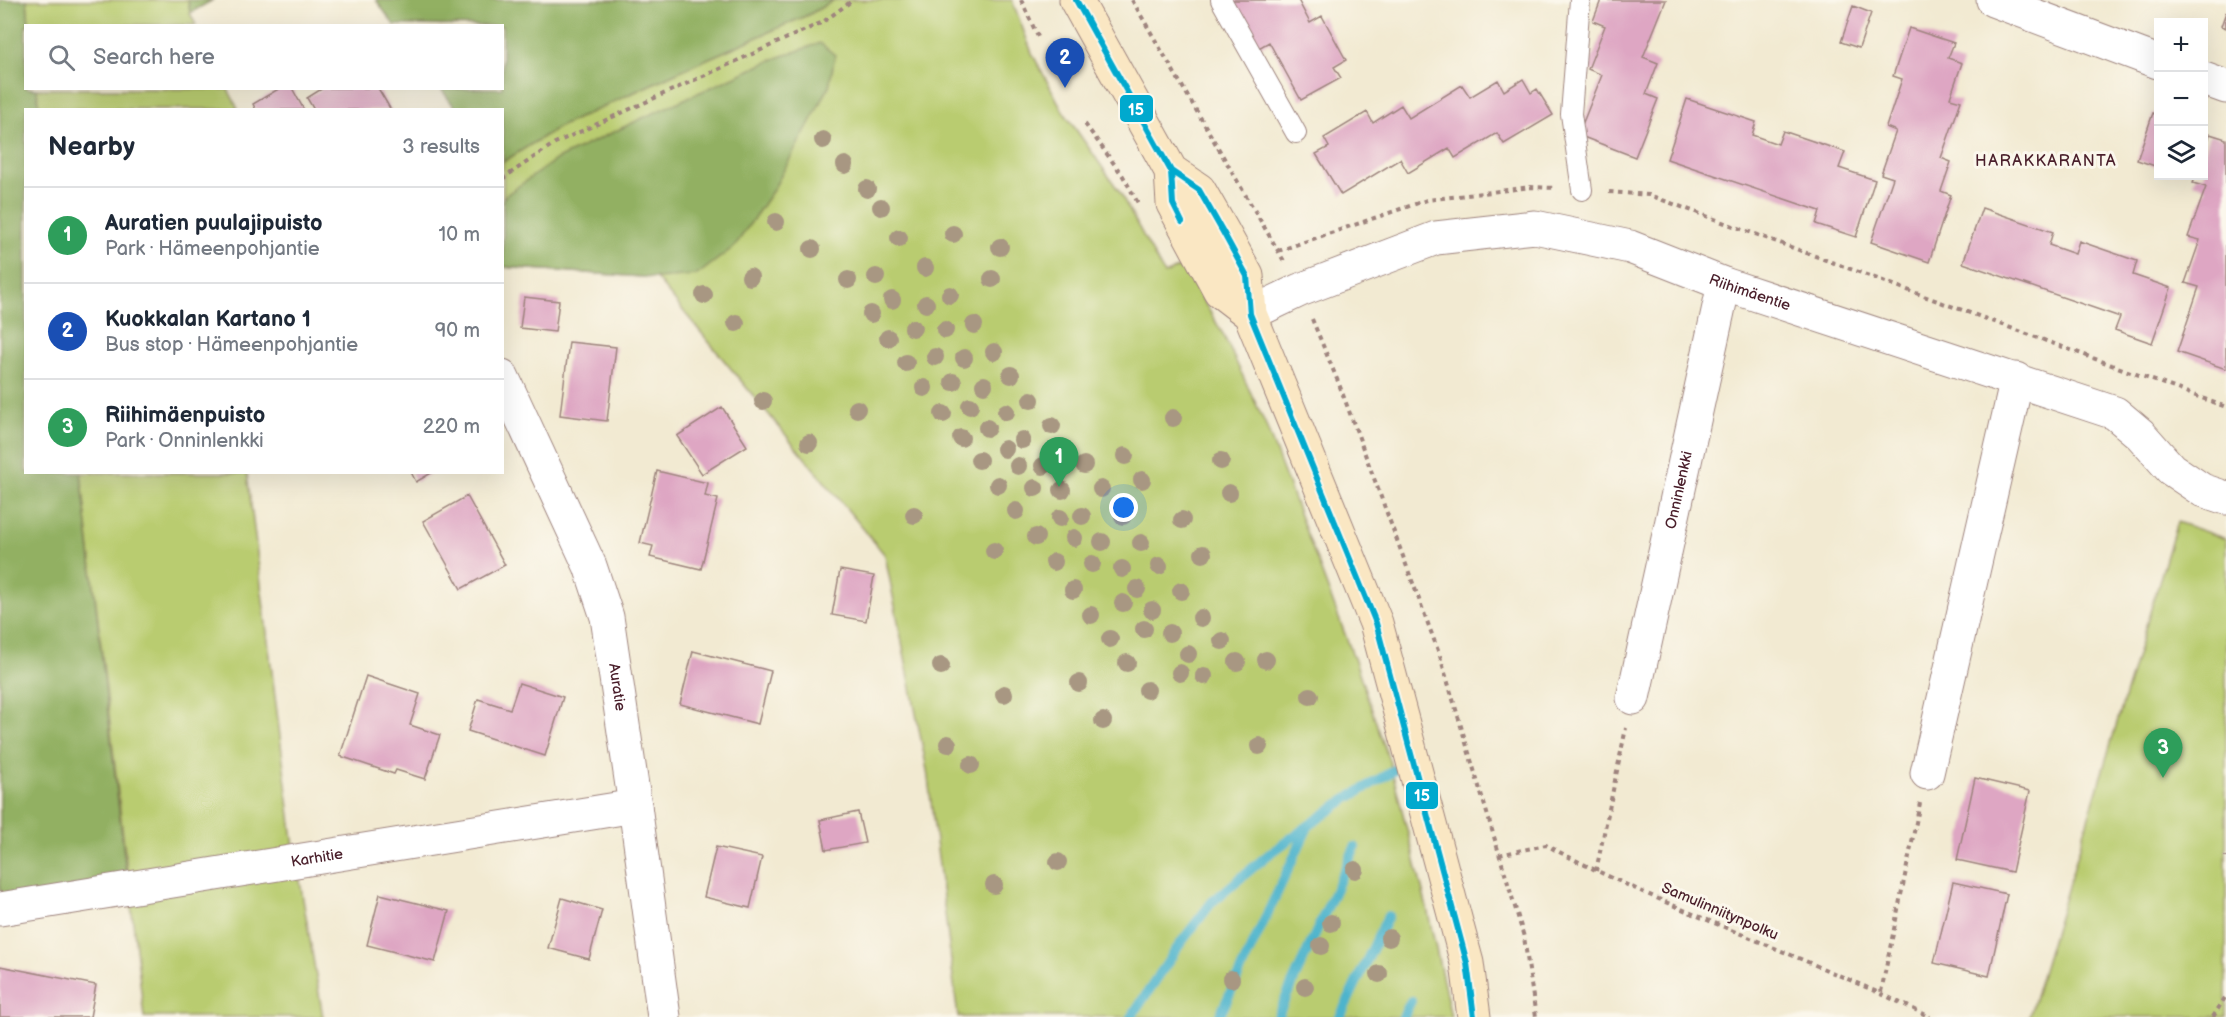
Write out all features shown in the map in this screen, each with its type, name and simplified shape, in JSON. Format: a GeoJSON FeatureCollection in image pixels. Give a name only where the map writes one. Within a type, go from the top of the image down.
{"type":"FeatureCollection","features":[{"type":"Feature","properties":{"kind":"main road"},"geometry":{"type":"LineString","coordinates":[[1076,0],[1171,171],[1173,204],[1220,291],[1250,314],[1376,623],[1467,963],[1474,1017]]}},
{"type":"Feature","properties":{"kind":"street"},"geometry":{"type":"LineString","coordinates":[[1993,0],[2154,60]]}},
{"type":"Feature","properties":{"kind":"street"},"geometry":{"type":"LineString","coordinates":[[2208,80],[2226,87]]}},
{"type":"Feature","properties":{"kind":"street","name":"Riihimäentie"},"geometry":{"type":"LineString","coordinates":[[1250,314],[1300,290],[1436,238],[1535,227],[1630,247],[1724,284],[2115,413],[2140,434],[2171,470],[2202,490],[2226,498]]}},
{"type":"Feature","properties":{"kind":"street","name":"Onninlenkki"},"geometry":{"type":"LineString","coordinates":[[1633,698],[1724,284]]}},
{"type":"Feature","properties":{"kind":"street"},"geometry":{"type":"LineString","coordinates":[[1927,773],[2017,379]]}},
{"type":"Feature","properties":{"kind":"street","name":"Auratie"},"geometry":{"type":"LineString","coordinates":[[504,380],[590,566],[606,617],[664,1017]]}},
{"type":"Feature","properties":{"kind":"street","name":"Karhitie"},"geometry":{"type":"LineString","coordinates":[[0,909],[635,806]]}},
{"type":"Feature","properties":{"kind":"lane"},"geometry":{"type":"LineString","coordinates":[[1221,0],[1296,133]]}},
{"type":"Feature","properties":{"kind":"lane"},"geometry":{"type":"LineString","coordinates":[[1581,0],[1571,114],[1582,190]]}},
{"type":"Feature","properties":{"kind":"path"},"geometry":{"type":"LineString","coordinates":[[504,178],[555,143],[823,22],[853,0]]}},
{"type":"Feature","properties":{"kind":"path"},"geometry":{"type":"LineString","coordinates":[[1021,0],[1039,39]]}},
{"type":"Feature","properties":{"kind":"path"},"geometry":{"type":"LineString","coordinates":[[1132,0],[1300,290],[1339,384],[1440,656],[1524,937],[1536,1017]]}},
{"type":"Feature","properties":{"kind":"path"},"geometry":{"type":"LineString","coordinates":[[1596,871],[1633,698]]}},
{"type":"Feature","properties":{"kind":"path"},"geometry":{"type":"LineString","coordinates":[[1881,992],[1927,773]]}},
{"type":"Feature","properties":{"kind":"path","name":"Samulinniitynpolku"},"geometry":{"type":"LineString","coordinates":[[1499,855],[1546,845],[1596,871],[1881,992],[1930,1017]]}},
{"type":"Feature","properties":{"kind":"path"},"geometry":{"type":"LineString","coordinates":[[2213,1017],[2226,996]]}},
{"type":"Feature","properties":{"kind":"green space"},"geometry":{"type":"Polygon","coordinates":[[[0,0],[27,0],[29,24],[24,24],[24,90],[37,90],[39,108],[24,108],[24,474],[81,474],[128,890],[0,909],[0,0]]]}},
{"type":"Feature","properties":{"kind":"green space"},"geometry":{"type":"Polygon","coordinates":[[[27,0],[188,0],[190,13],[196,24],[29,24],[27,0]]]}},
{"type":"Feature","properties":{"kind":"green space"},"geometry":{"type":"Polygon","coordinates":[[[188,0],[213,0],[190,13],[188,0]]]}},
{"type":"Feature","properties":{"kind":"green space"},"geometry":{"type":"Polygon","coordinates":[[[376,0],[834,0],[810,14],[557,128],[504,161],[504,108],[455,108],[442,90],[504,90],[504,24],[393,24],[376,0]]]}},
{"type":"Feature","properties":{"kind":"green space"},"geometry":{"type":"Polygon","coordinates":[[[834,0],[1012,0],[1032,53],[1063,111],[1119,191],[1164,274],[1183,266],[1223,334],[1265,423],[1354,658],[1390,763],[1427,908],[1451,1017],[958,1017],[927,770],[885,555],[656,278],[504,267],[504,161],[557,128],[810,14],[834,0]]]}},
{"type":"Feature","properties":{"kind":"green space"},"geometry":{"type":"Polygon","coordinates":[[[820,43],[835,55],[829,87],[773,190],[735,246],[697,275],[656,278],[504,267],[504,197],[506,195],[557,159],[774,59],[820,43]]]}},
{"type":"Feature","properties":{"kind":"green space"},"geometry":{"type":"Polygon","coordinates":[[[37,90],[228,90],[238,108],[39,108],[37,90]]]}},
{"type":"Feature","properties":{"kind":"green space"},"geometry":{"type":"Polygon","coordinates":[[[81,474],[247,474],[293,840],[323,1017],[144,1017],[81,474]]]}},
{"type":"Feature","properties":{"kind":"green space"},"geometry":{"type":"Polygon","coordinates":[[[2177,522],[2226,539],[2226,1017],[2029,1017],[2177,522]]]}},
{"type":"Feature","properties":{"kind":"building"},"geometry":{"type":"Polygon","coordinates":[[[1230,0],[1298,0],[1310,23],[1322,16],[1346,60],[1334,67],[1341,78],[1301,100],[1269,42],[1257,49],[1230,0]]]}},
{"type":"Feature","properties":{"kind":"building"},"geometry":{"type":"Polygon","coordinates":[[[1601,0],[1666,0],[1643,57],[1658,63],[1646,94],[1658,99],[1635,157],[1578,135],[1602,75],[1588,69],[1605,26],[1593,21],[1601,0]]]}},
{"type":"Feature","properties":{"kind":"building"},"geometry":{"type":"Polygon","coordinates":[[[1853,6],[1871,13],[1859,48],[1841,42],[1853,6]]]}},
{"type":"Feature","properties":{"kind":"building"},"geometry":{"type":"Polygon","coordinates":[[[2226,12],[2226,28],[2221,26],[2226,12]]]}},
{"type":"Feature","properties":{"kind":"building"},"geometry":{"type":"Polygon","coordinates":[[[1909,28],[1954,43],[1948,58],[1962,63],[1950,98],[1961,101],[1941,158],[1951,162],[1941,191],[1951,195],[1929,262],[1871,242],[1893,178],[1881,174],[1896,131],[1886,127],[1902,79],[1893,76],[1909,28]]]}},
{"type":"Feature","properties":{"kind":"building"},"geometry":{"type":"Polygon","coordinates":[[[1523,79],[1531,93],[1537,89],[1553,115],[1504,144],[1497,133],[1455,158],[1449,148],[1408,173],[1400,159],[1341,195],[1316,154],[1329,147],[1324,138],[1367,112],[1373,123],[1401,105],[1409,118],[1462,85],[1470,97],[1498,80],[1504,91],[1523,79]]]}},
{"type":"Feature","properties":{"kind":"building"},"geometry":{"type":"Polygon","coordinates":[[[277,90],[293,90],[303,108],[255,108],[253,104],[277,90]]]}},
{"type":"Feature","properties":{"kind":"building"},"geometry":{"type":"Polygon","coordinates":[[[320,90],[379,90],[390,108],[313,108],[307,98],[320,90]]]}},
{"type":"Feature","properties":{"kind":"building"},"geometry":{"type":"Polygon","coordinates":[[[1687,99],[1756,122],[1752,135],[1778,144],[1783,131],[1845,152],[1839,168],[1875,180],[1856,237],[1816,224],[1820,211],[1667,159],[1687,99]]]}},
{"type":"Feature","properties":{"kind":"building"},"geometry":{"type":"Polygon","coordinates":[[[2153,113],[2154,166],[2137,160],[2153,113]]]}},
{"type":"Feature","properties":{"kind":"building"},"geometry":{"type":"Polygon","coordinates":[[[2210,134],[2226,139],[2226,369],[2177,352],[2199,287],[2185,283],[2200,240],[2188,237],[2206,187],[2193,183],[2194,180],[2208,180],[2210,134]]]}},
{"type":"Feature","properties":{"kind":"building"},"geometry":{"type":"Polygon","coordinates":[[[1982,208],[2053,232],[2049,245],[2075,254],[2079,241],[2137,261],[2133,275],[2171,288],[2152,343],[2115,330],[2120,317],[1963,263],[1982,208]]]}},
{"type":"Feature","properties":{"kind":"building"},"geometry":{"type":"Polygon","coordinates":[[[524,297],[559,301],[555,332],[520,328],[524,297]]]}},
{"type":"Feature","properties":{"kind":"building"},"geometry":{"type":"Polygon","coordinates":[[[569,342],[616,347],[607,421],[560,415],[569,342]]]}},
{"type":"Feature","properties":{"kind":"building"},"geometry":{"type":"Polygon","coordinates":[[[722,407],[747,446],[702,474],[677,436],[722,407]]]}},
{"type":"Feature","properties":{"kind":"building"},"geometry":{"type":"Polygon","coordinates":[[[657,471],[708,483],[705,496],[718,499],[701,569],[650,557],[653,546],[640,543],[657,471]]]}},
{"type":"Feature","properties":{"kind":"building"},"geometry":{"type":"Polygon","coordinates":[[[412,474],[430,474],[416,482],[412,474]]]}},
{"type":"Feature","properties":{"kind":"building"},"geometry":{"type":"Polygon","coordinates":[[[467,496],[505,565],[461,589],[423,521],[467,496]]]}},
{"type":"Feature","properties":{"kind":"building"},"geometry":{"type":"Polygon","coordinates":[[[840,570],[874,576],[866,621],[832,615],[840,570]]]}},
{"type":"Feature","properties":{"kind":"building"},"geometry":{"type":"Polygon","coordinates":[[[693,651],[771,671],[758,724],[680,704],[693,651]]]}},
{"type":"Feature","properties":{"kind":"building"},"geometry":{"type":"Polygon","coordinates":[[[366,676],[420,694],[410,725],[440,735],[425,779],[396,770],[394,774],[340,756],[366,676]]]}},
{"type":"Feature","properties":{"kind":"building"},"geometry":{"type":"Polygon","coordinates":[[[519,683],[563,697],[545,756],[468,731],[478,699],[510,709],[519,683]]]}},
{"type":"Feature","properties":{"kind":"building"},"geometry":{"type":"Polygon","coordinates":[[[1975,778],[2030,791],[2012,872],[1957,860],[1975,778]]]}},
{"type":"Feature","properties":{"kind":"building"},"geometry":{"type":"Polygon","coordinates":[[[858,812],[865,843],[826,850],[820,820],[858,812]]]}},
{"type":"Feature","properties":{"kind":"building"},"geometry":{"type":"Polygon","coordinates":[[[716,847],[762,857],[750,908],[704,897],[716,847]]]}},
{"type":"Feature","properties":{"kind":"building"},"geometry":{"type":"Polygon","coordinates":[[[1953,882],[2007,894],[1989,976],[1934,963],[1953,882]]]}},
{"type":"Feature","properties":{"kind":"building"},"geometry":{"type":"Polygon","coordinates":[[[380,894],[449,911],[435,962],[367,945],[380,894]]]}},
{"type":"Feature","properties":{"kind":"building"},"geometry":{"type":"Polygon","coordinates":[[[562,898],[602,910],[589,959],[548,948],[562,898]]]}},
{"type":"Feature","properties":{"kind":"building"},"geometry":{"type":"Polygon","coordinates":[[[0,966],[96,985],[90,1017],[0,1017],[0,966]]]}},
{"type":"Feature","properties":{"kind":"waterway"},"geometry":{"type":"LineString","coordinates":[[1131,1017],[1180,944],[1212,902],[1268,855],[1308,826],[1409,761]]}},
{"type":"Feature","properties":{"kind":"waterway"},"geometry":{"type":"LineString","coordinates":[[1219,1017],[1308,827]]}},
{"type":"Feature","properties":{"kind":"waterway"},"geometry":{"type":"LineString","coordinates":[[1277,1017],[1355,847]]}},
{"type":"Feature","properties":{"kind":"waterway"},"geometry":{"type":"LineString","coordinates":[[1340,1017],[1388,916]]}},
{"type":"Feature","properties":{"kind":"waterway"},"geometry":{"type":"LineString","coordinates":[[1403,1017],[1411,1001]]}},
{"type":"Feature","properties":{"kind":"transit line","name":"15"},"geometry":{"type":"LineString","coordinates":[[1076,0],[1171,171],[1173,204],[1182,222]]}},
{"type":"Feature","properties":{"kind":"transit line","name":"15"},"geometry":{"type":"LineString","coordinates":[[1171,171],[1199,190],[1247,276],[1250,314],[1376,623],[1467,963],[1474,1017]]}},
{"type":"Feature","properties":{"kind":"place","name":"Kuokkalan Kartano 1"},"geometry":{"type":"Point","coordinates":[1065,88]}},
{"type":"Feature","properties":{"kind":"place","name":"Auratien puulajipuisto"},"geometry":{"type":"Point","coordinates":[1059,487]}},
{"type":"Feature","properties":{"kind":"place","name":"Riihimäenpuisto"},"geometry":{"type":"Point","coordinates":[2163,778]}},
{"type":"Feature","properties":{"kind":"district","name":"HARAKKARANTA"},"geometry":{"type":"Point","coordinates":[2046,160]}}]}
